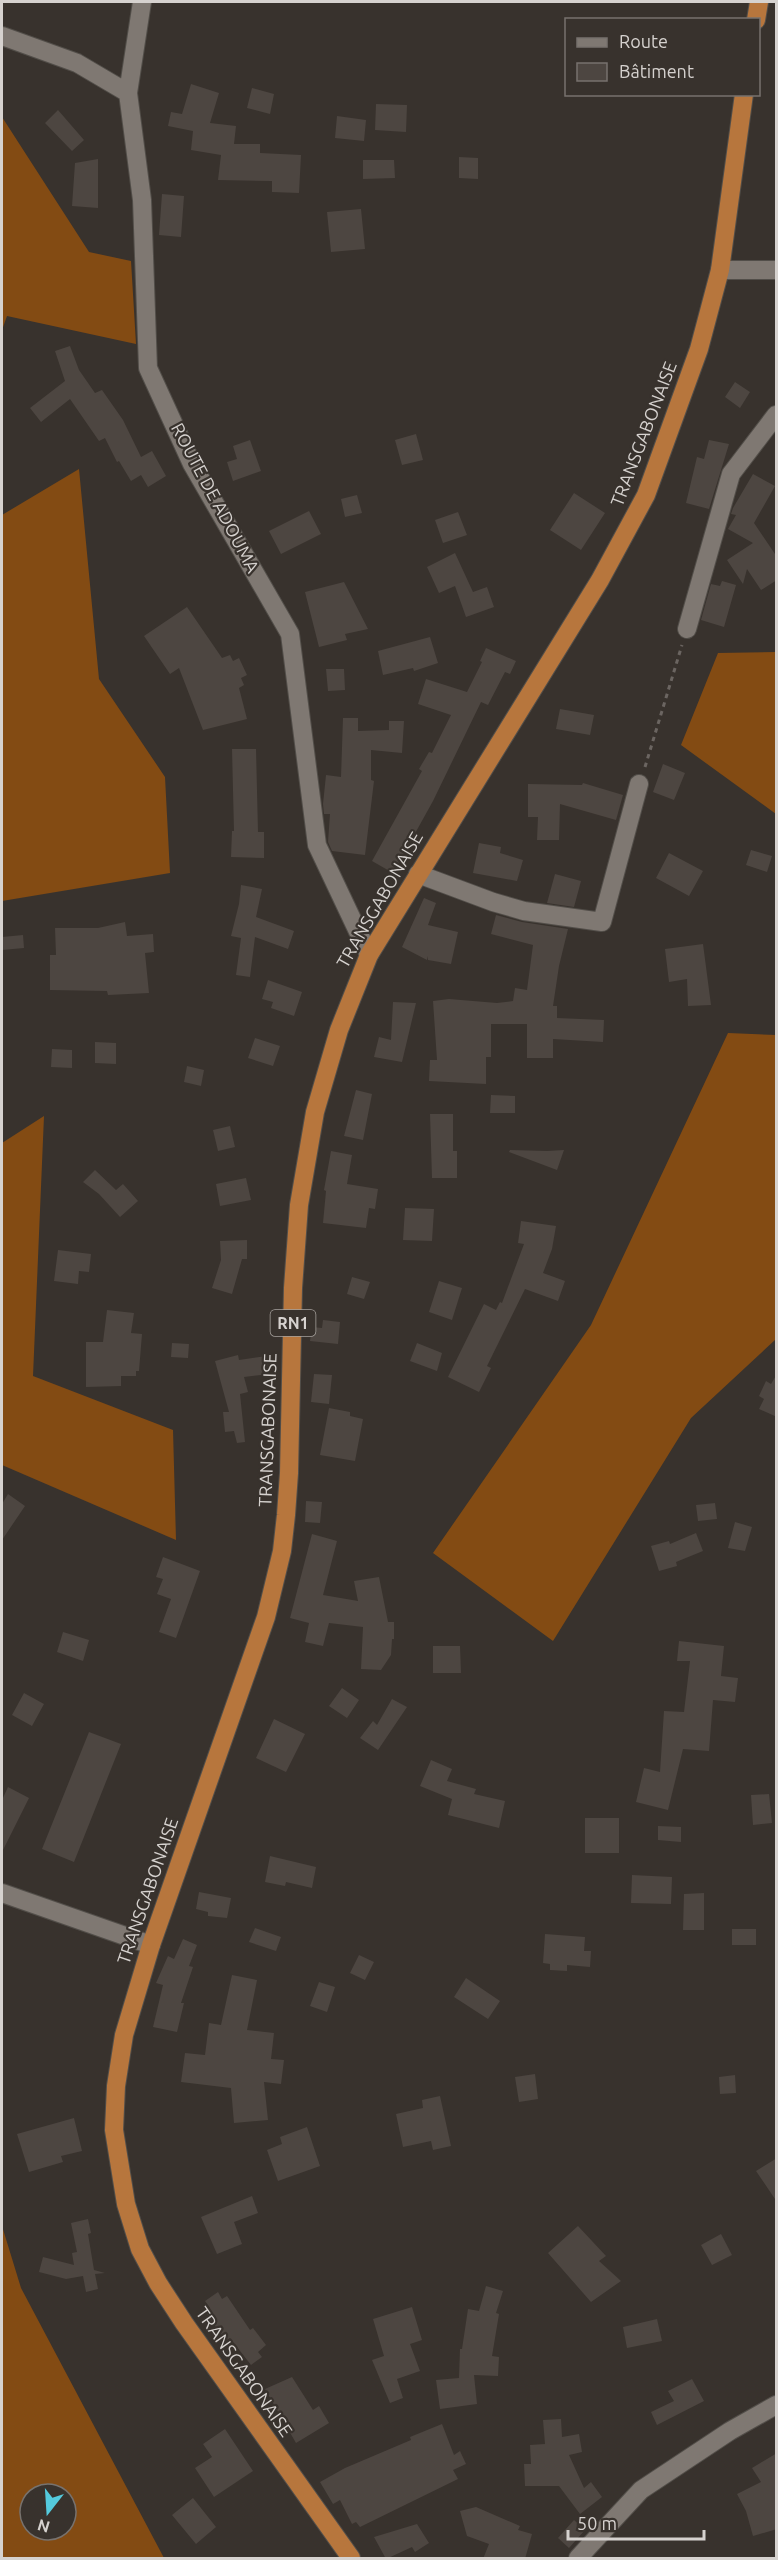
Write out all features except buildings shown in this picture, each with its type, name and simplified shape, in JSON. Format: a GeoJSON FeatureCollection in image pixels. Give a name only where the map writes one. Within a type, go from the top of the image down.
{"type":"FeatureCollection","features":[{"type":"Feature","properties":{"kind":"highway"},"geometry":{"type":"LineString","coordinates":[[756,18],[759,2]]}},
{"type":"Feature","properties":{"kind":"highway","name":"TRANSGABONAISE"},"geometry":{"type":"LineString","coordinates":[[351,2559],[184,2323],[158,2283],[140,2249],[126,2204],[114,2130],[116,2086],[124,2035],[151,1945],[266,1617],[282,1551],[289,1473],[295,1247],[303,1176],[315,1112],[329,1062],[352,992],[369,955],[600,580],[646,495],[695,360],[720,270],[744,96]]}},
{"type":"Feature","properties":{"kind":"street","name":"ROUTE DE ADOUMA"},"geometry":{"type":"LineString","coordinates":[[142,2],[128,93],[142,200],[148,368],[192,464],[290,634],[317,845],[369,955]]}},
{"type":"Feature","properties":{"kind":"street"},"geometry":{"type":"LineString","coordinates":[[2,36],[77,63],[128,93]]}},
{"type":"Feature","properties":{"kind":"street"},"geometry":{"type":"LineString","coordinates":[[720,270],[777,270]]}},
{"type":"Feature","properties":{"kind":"street"},"geometry":{"type":"LineString","coordinates":[[687,628],[731,474],[777,415]]}},
{"type":"Feature","properties":{"kind":"street"},"geometry":{"type":"LineString","coordinates":[[418,874],[524,911],[602,922],[639,784]]}},
{"type":"Feature","properties":{"kind":"street"},"geometry":{"type":"LineString","coordinates":[[2,1893],[151,1945]]}},
{"type":"Feature","properties":{"kind":"street"},"geometry":{"type":"LineString","coordinates":[[579,2559],[641,2490],[730,2431],[777,2405]]}},
{"type":"Feature","properties":{"kind":"path"},"geometry":{"type":"LineString","coordinates":[[639,784],[687,628]]}},
{"type":"Feature","properties":{"kind":"shaded area"},"geometry":{"type":"Polygon","coordinates":[[[2,117],[89,252],[131,261],[136,344],[7,316],[2,330],[2,117]]]}},
{"type":"Feature","properties":{"kind":"shaded area"},"geometry":{"type":"Polygon","coordinates":[[[79,469],[99,679],[165,777],[170,873],[2,901],[2,515],[79,469]]]}},
{"type":"Feature","properties":{"kind":"shaded area"},"geometry":{"type":"Polygon","coordinates":[[[776,652],[776,814],[681,745],[718,653],[776,652]]]}},
{"type":"Feature","properties":{"kind":"shaded area"},"geometry":{"type":"Polygon","coordinates":[[[728,1033],[776,1035],[776,1339],[691,1418],[553,1641],[433,1553],[591,1325],[728,1033]]]}},
{"type":"Feature","properties":{"kind":"shaded area"},"geometry":{"type":"Polygon","coordinates":[[[44,1116],[33,1376],[173,1430],[176,1540],[2,1465],[2,1143],[44,1116]]]}},
{"type":"Feature","properties":{"kind":"shaded area"},"geometry":{"type":"Polygon","coordinates":[[[2,2226],[21,2288],[164,2558],[2,2558],[2,2226]]]}}]}
